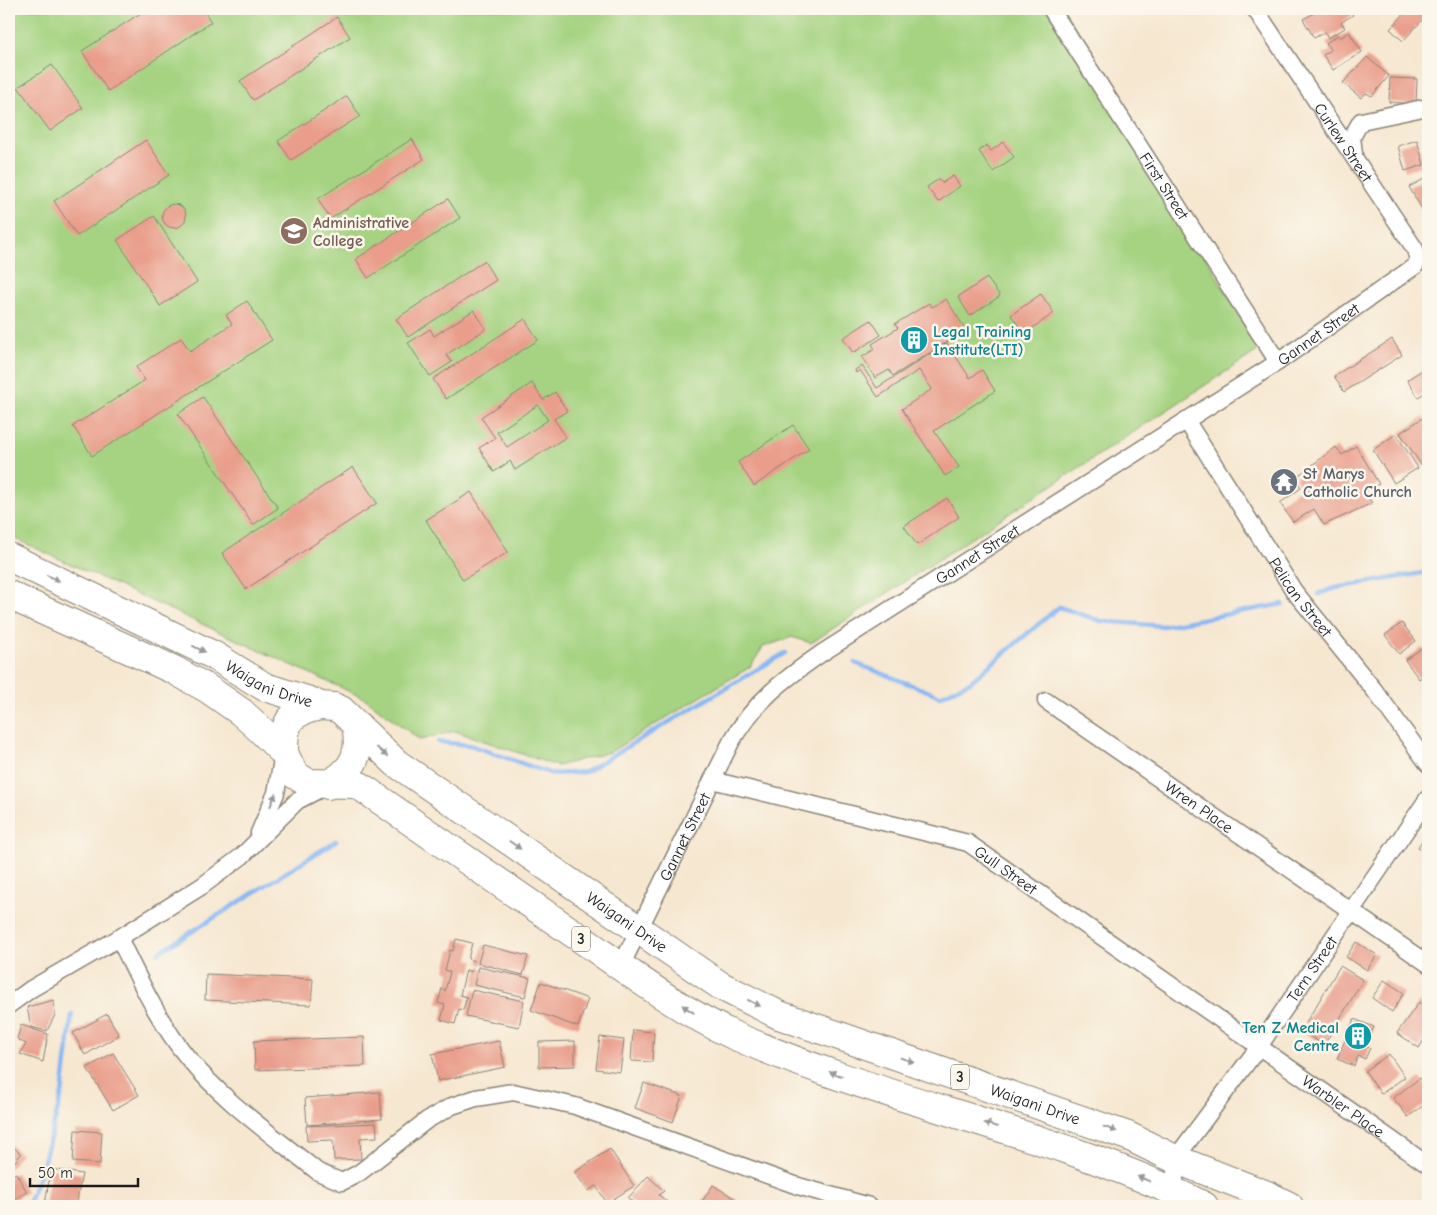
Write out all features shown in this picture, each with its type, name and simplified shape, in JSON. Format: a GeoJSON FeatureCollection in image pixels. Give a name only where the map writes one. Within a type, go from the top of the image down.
{"type":"FeatureCollection","features":[{"type":"Feature","properties":{"kind":"highway","name":"Waigani Drive"},"geometry":{"type":"LineString","coordinates":[[9,557],[213,655],[265,687],[310,700],[320,706],[334,707],[340,710],[396,763],[721,986],[779,1015],[1078,1118],[1157,1148],[1175,1159],[1290,1206]]}},
{"type":"Feature","properties":{"kind":"highway","name":"Waigani Drive"},"geometry":{"type":"LineString","coordinates":[[9,595],[174,670],[241,712],[284,753],[291,769],[299,778],[308,783],[328,785],[354,784],[360,786],[621,966],[701,1018],[788,1058],[1105,1163],[1204,1206]]}},
{"type":"Feature","properties":{"kind":"highway"},"geometry":{"type":"LineString","coordinates":[[284,753],[285,728],[290,719],[297,712],[320,706]]}},
{"type":"Feature","properties":{"kind":"highway"},"geometry":{"type":"LineString","coordinates":[[328,785],[341,777],[354,761],[359,739],[356,725]]}},
{"type":"Feature","properties":{"kind":"street","name":"First Street"},"geometry":{"type":"LineString","coordinates":[[1051,9],[1278,362]]}},
{"type":"Feature","properties":{"kind":"street","name":"Curlew Street"},"geometry":{"type":"LineString","coordinates":[[1255,9],[1354,154],[1415,249],[1422,269]]}},
{"type":"Feature","properties":{"kind":"street"},"geometry":{"type":"LineString","coordinates":[[1354,154],[1352,137],[1361,121],[1428,107]]}},
{"type":"Feature","properties":{"kind":"street","name":"Gannet Street"},"geometry":{"type":"LineString","coordinates":[[621,966],[731,742],[751,711],[777,685],[822,653],[1422,269]]}},
{"type":"Feature","properties":{"kind":"street","name":"Pelican Street"},"geometry":{"type":"LineString","coordinates":[[1186,420],[1294,591],[1375,691],[1428,764]]}},
{"type":"Feature","properties":{"kind":"street","name":"Wren Place"},"geometry":{"type":"LineString","coordinates":[[1046,701],[1428,964]]}},
{"type":"Feature","properties":{"kind":"street"},"geometry":{"type":"LineString","coordinates":[[254,845],[276,793],[284,753]]}},
{"type":"Feature","properties":{"kind":"street","name":"Gull Street"},"geometry":{"type":"LineString","coordinates":[[712,780],[968,843],[1258,1048]]}},
{"type":"Feature","properties":{"kind":"street"},"geometry":{"type":"LineString","coordinates":[[9,1005],[31,988],[119,938],[208,882],[232,865],[254,845],[297,801],[328,785]]}},
{"type":"Feature","properties":{"kind":"street","name":"Tern Street"},"geometry":{"type":"LineString","coordinates":[[1175,1159],[1258,1048],[1428,798]]}},
{"type":"Feature","properties":{"kind":"street"},"geometry":{"type":"LineString","coordinates":[[119,938],[149,998],[187,1058],[220,1092],[318,1172],[342,1182],[359,1173],[427,1120],[452,1106],[476,1098],[513,1092],[575,1106],[798,1186],[870,1206]]}},
{"type":"Feature","properties":{"kind":"street","name":"Warbler Place"},"geometry":{"type":"LineString","coordinates":[[1258,1048],[1428,1165]]}},
{"type":"Feature","properties":{"kind":"street"},"geometry":{"type":"LineString","coordinates":[[1174,1192],[1175,1159]]}},
{"type":"Feature","properties":{"kind":"green space"},"geometry":{"type":"Polygon","coordinates":[[[9,9],[1064,9],[1259,350],[811,643],[792,637],[763,647],[750,667],[610,752],[557,766],[455,731],[420,740],[366,699],[9,536],[9,9]]]}},
{"type":"Feature","properties":{"kind":"building"},"geometry":{"type":"Polygon","coordinates":[[[147,9],[203,9],[211,22],[108,91],[82,51],[147,9]]]}},
{"type":"Feature","properties":{"kind":"building"},"geometry":{"type":"Polygon","coordinates":[[[1322,9],[1349,9],[1353,15],[1341,22],[1345,28],[1328,38],[1325,32],[1314,38],[1303,19],[1322,9]]]}},
{"type":"Feature","properties":{"kind":"building"},"geometry":{"type":"Polygon","coordinates":[[[1409,9],[1414,9],[1424,18],[1403,41],[1390,29],[1409,9]]]}},
{"type":"Feature","properties":{"kind":"building"},"geometry":{"type":"Polygon","coordinates":[[[337,17],[350,37],[253,100],[240,81],[337,17]]]}},
{"type":"Feature","properties":{"kind":"building"},"geometry":{"type":"Polygon","coordinates":[[[1349,32],[1362,52],[1333,70],[1323,55],[1331,50],[1326,43],[1338,35],[1340,38],[1349,32]]]}},
{"type":"Feature","properties":{"kind":"building"},"geometry":{"type":"Polygon","coordinates":[[[1367,57],[1389,76],[1372,96],[1366,93],[1361,98],[1343,83],[1367,57]]]}},
{"type":"Feature","properties":{"kind":"building"},"geometry":{"type":"Polygon","coordinates":[[[52,65],[83,108],[50,131],[18,87],[52,65]]]}},
{"type":"Feature","properties":{"kind":"building"},"geometry":{"type":"Polygon","coordinates":[[[1390,78],[1417,79],[1416,104],[1389,102],[1390,78]]]}},
{"type":"Feature","properties":{"kind":"building"},"geometry":{"type":"Polygon","coordinates":[[[347,96],[360,116],[291,160],[278,141],[347,96]]]}},
{"type":"Feature","properties":{"kind":"building"},"geometry":{"type":"Polygon","coordinates":[[[412,139],[424,159],[330,219],[318,199],[412,139]]]}},
{"type":"Feature","properties":{"kind":"building"},"geometry":{"type":"Polygon","coordinates":[[[146,140],[169,175],[77,236],[54,201],[146,140]]]}},
{"type":"Feature","properties":{"kind":"building"},"geometry":{"type":"Polygon","coordinates":[[[1417,140],[1424,165],[1405,171],[1398,146],[1417,140]]]}},
{"type":"Feature","properties":{"kind":"building"},"geometry":{"type":"Polygon","coordinates":[[[1003,142],[1014,157],[993,172],[979,151],[987,145],[991,151],[1003,142]]]}},
{"type":"Feature","properties":{"kind":"building"},"geometry":{"type":"Polygon","coordinates":[[[953,176],[960,186],[938,202],[927,187],[939,179],[942,183],[953,176]]]}},
{"type":"Feature","properties":{"kind":"building"},"geometry":{"type":"Polygon","coordinates":[[[1424,179],[1428,185],[1428,208],[1423,211],[1409,187],[1424,179]]]}},
{"type":"Feature","properties":{"kind":"building"},"geometry":{"type":"Polygon","coordinates":[[[448,199],[460,218],[368,278],[356,259],[448,199]]]}},
{"type":"Feature","properties":{"kind":"building"},"geometry":{"type":"Polygon","coordinates":[[[174,204],[182,208],[186,216],[182,224],[174,228],[166,224],[162,216],[166,208],[174,204]]]}},
{"type":"Feature","properties":{"kind":"building"},"geometry":{"type":"Polygon","coordinates":[[[154,216],[197,282],[160,306],[117,240],[154,216]]]}},
{"type":"Feature","properties":{"kind":"building"},"geometry":{"type":"Polygon","coordinates":[[[484,261],[496,280],[408,337],[396,319],[484,261]]]}},
{"type":"Feature","properties":{"kind":"building"},"geometry":{"type":"Polygon","coordinates":[[[987,278],[1000,296],[970,316],[958,297],[987,278]]]}},
{"type":"Feature","properties":{"kind":"building"},"geometry":{"type":"Polygon","coordinates":[[[1041,294],[1054,313],[1024,334],[1011,315],[1041,294]]]}},
{"type":"Feature","properties":{"kind":"building","name":"Legal Training Institute(LTI)"},"geometry":{"type":"Polygon","coordinates":[[[946,299],[966,330],[893,376],[889,370],[875,378],[862,357],[875,349],[872,344],[898,328],[895,324],[929,303],[932,307],[946,299]]]}},
{"type":"Feature","properties":{"kind":"building"},"geometry":{"type":"Polygon","coordinates":[[[247,301],[272,340],[92,456],[73,426],[145,380],[136,367],[181,338],[190,351],[232,324],[226,315],[247,301]]]}},
{"type":"Feature","properties":{"kind":"building"},"geometry":{"type":"Polygon","coordinates":[[[474,310],[486,329],[446,355],[452,362],[430,376],[408,343],[430,329],[434,336],[474,310]]]}},
{"type":"Feature","properties":{"kind":"building"},"geometry":{"type":"Polygon","coordinates":[[[525,319],[538,340],[446,399],[433,379],[525,319]]]}},
{"type":"Feature","properties":{"kind":"building"},"geometry":{"type":"Polygon","coordinates":[[[871,320],[881,335],[853,353],[843,338],[871,320]]]}},
{"type":"Feature","properties":{"kind":"building"},"geometry":{"type":"Polygon","coordinates":[[[1392,339],[1402,355],[1344,392],[1334,376],[1392,339]]]}},
{"type":"Feature","properties":{"kind":"building"},"geometry":{"type":"Polygon","coordinates":[[[947,343],[970,378],[982,370],[995,391],[934,431],[959,467],[945,476],[902,409],[932,389],[919,370],[878,397],[860,370],[856,373],[855,370],[862,366],[877,388],[947,343]]]}},
{"type":"Feature","properties":{"kind":"building"},"geometry":{"type":"Polygon","coordinates":[[[1428,366],[1428,391],[1418,397],[1407,380],[1428,366]]]}},
{"type":"Feature","properties":{"kind":"building"},"geometry":{"type":"Polygon","coordinates":[[[532,383],[543,400],[555,392],[567,411],[554,419],[566,437],[515,470],[510,461],[494,472],[479,448],[495,438],[481,417],[532,383]],[[538,405],[497,432],[507,447],[548,420],[538,405]]]}},
{"type":"Feature","properties":{"kind":"building"},"geometry":{"type":"Polygon","coordinates":[[[203,397],[278,508],[253,525],[178,414],[203,397]]]}},
{"type":"Feature","properties":{"kind":"building"},"geometry":{"type":"Polygon","coordinates":[[[1424,417],[1428,424],[1428,462],[1422,466],[1400,433],[1424,417]]]}},
{"type":"Feature","properties":{"kind":"building"},"geometry":{"type":"Polygon","coordinates":[[[793,425],[809,449],[754,486],[738,462],[793,425]]]}},
{"type":"Feature","properties":{"kind":"building"},"geometry":{"type":"Polygon","coordinates":[[[1396,434],[1418,468],[1394,483],[1373,450],[1396,434]]]}},
{"type":"Feature","properties":{"kind":"building"},"geometry":{"type":"Polygon","coordinates":[[[1356,446],[1379,484],[1364,492],[1372,503],[1324,525],[1314,509],[1293,522],[1280,503],[1301,488],[1295,478],[1336,447],[1342,455],[1356,446]]]}},
{"type":"Feature","properties":{"kind":"building"},"geometry":{"type":"Polygon","coordinates":[[[353,467],[377,503],[246,589],[222,553],[353,467]]]}},
{"type":"Feature","properties":{"kind":"building"},"geometry":{"type":"Polygon","coordinates":[[[471,492],[508,552],[463,580],[426,520],[471,492]]]}},
{"type":"Feature","properties":{"kind":"building"},"geometry":{"type":"Polygon","coordinates":[[[947,498],[959,517],[917,545],[904,526],[947,498]]]}},
{"type":"Feature","properties":{"kind":"building"},"geometry":{"type":"Polygon","coordinates":[[[1402,623],[1416,641],[1399,654],[1385,635],[1402,623]]]}},
{"type":"Feature","properties":{"kind":"building"},"geometry":{"type":"Polygon","coordinates":[[[1422,648],[1428,655],[1428,673],[1419,679],[1405,660],[1422,648]]]}},
{"type":"Feature","properties":{"kind":"building"},"geometry":{"type":"Polygon","coordinates":[[[1428,831],[1428,853],[1418,847],[1428,831]]]}},
{"type":"Feature","properties":{"kind":"building"},"geometry":{"type":"Polygon","coordinates":[[[456,939],[472,943],[468,959],[474,961],[471,972],[466,970],[460,995],[467,997],[463,1010],[459,1009],[455,1024],[441,1020],[445,1005],[438,1003],[442,988],[445,991],[450,972],[445,970],[450,950],[453,951],[456,939]]]}},
{"type":"Feature","properties":{"kind":"building"},"geometry":{"type":"Polygon","coordinates":[[[1356,942],[1377,955],[1367,970],[1346,957],[1356,942]]]}},
{"type":"Feature","properties":{"kind":"building"},"geometry":{"type":"Polygon","coordinates":[[[483,945],[528,956],[523,975],[478,963],[483,945]]]}},
{"type":"Feature","properties":{"kind":"building"},"geometry":{"type":"Polygon","coordinates":[[[1340,966],[1363,980],[1324,1045],[1301,1031],[1340,966]]]}},
{"type":"Feature","properties":{"kind":"building"},"geometry":{"type":"Polygon","coordinates":[[[478,967],[530,978],[525,997],[474,985],[478,967]]]}},
{"type":"Feature","properties":{"kind":"building"},"geometry":{"type":"Polygon","coordinates":[[[206,974],[313,979],[311,1005],[205,1000],[206,974]]]}},
{"type":"Feature","properties":{"kind":"building"},"geometry":{"type":"Polygon","coordinates":[[[1384,980],[1404,993],[1392,1012],[1372,998],[1384,980]]]}},
{"type":"Feature","properties":{"kind":"building"},"geometry":{"type":"Polygon","coordinates":[[[541,982],[588,999],[578,1027],[531,1010],[541,982]]]}},
{"type":"Feature","properties":{"kind":"building"},"geometry":{"type":"Polygon","coordinates":[[[472,990],[524,1001],[519,1027],[466,1016],[472,990]]]}},
{"type":"Feature","properties":{"kind":"building"},"geometry":{"type":"Polygon","coordinates":[[[54,1000],[55,1015],[47,1031],[31,1027],[27,1007],[54,1000]]]}},
{"type":"Feature","properties":{"kind":"building"},"geometry":{"type":"Polygon","coordinates":[[[1419,1002],[1428,1008],[1428,1033],[1419,1048],[1397,1033],[1419,1002]]]}},
{"type":"Feature","properties":{"kind":"building"},"geometry":{"type":"Polygon","coordinates":[[[107,1014],[119,1035],[85,1055],[73,1033],[107,1014]]]}},
{"type":"Feature","properties":{"kind":"building","name":"Ten Z Medical Centre"},"geometry":{"type":"Polygon","coordinates":[[[1354,1019],[1374,1027],[1365,1046],[1370,1048],[1365,1059],[1358,1056],[1354,1066],[1337,1059],[1354,1019]]]}},
{"type":"Feature","properties":{"kind":"building"},"geometry":{"type":"Polygon","coordinates":[[[21,1025],[48,1034],[43,1062],[20,1054],[26,1044],[17,1039],[21,1025]]]}},
{"type":"Feature","properties":{"kind":"building"},"geometry":{"type":"Polygon","coordinates":[[[633,1030],[654,1032],[652,1062],[631,1061],[633,1030]]]}},
{"type":"Feature","properties":{"kind":"building"},"geometry":{"type":"Polygon","coordinates":[[[364,1037],[365,1066],[255,1070],[254,1041],[364,1037]]]}},
{"type":"Feature","properties":{"kind":"building"},"geometry":{"type":"Polygon","coordinates":[[[600,1037],[624,1040],[620,1072],[596,1069],[600,1037]]]}},
{"type":"Feature","properties":{"kind":"building"},"geometry":{"type":"Polygon","coordinates":[[[499,1041],[505,1067],[438,1081],[432,1054],[499,1041]]]}},
{"type":"Feature","properties":{"kind":"building"},"geometry":{"type":"Polygon","coordinates":[[[575,1041],[575,1066],[539,1067],[539,1042],[575,1041]]]}},
{"type":"Feature","properties":{"kind":"building"},"geometry":{"type":"Polygon","coordinates":[[[113,1053],[139,1095],[113,1110],[87,1068],[113,1053]]]}},
{"type":"Feature","properties":{"kind":"building"},"geometry":{"type":"Polygon","coordinates":[[[1389,1054],[1405,1077],[1381,1094],[1365,1071],[1389,1054]]]}},
{"type":"Feature","properties":{"kind":"building"},"geometry":{"type":"Polygon","coordinates":[[[1420,1078],[1428,1088],[1428,1102],[1408,1117],[1393,1098],[1420,1078]]]}},
{"type":"Feature","properties":{"kind":"building"},"geometry":{"type":"Polygon","coordinates":[[[644,1083],[682,1096],[673,1122],[635,1108],[644,1083]]]}},
{"type":"Feature","properties":{"kind":"building"},"geometry":{"type":"Polygon","coordinates":[[[380,1092],[382,1119],[307,1125],[305,1098],[380,1092]]]}},
{"type":"Feature","properties":{"kind":"building"},"geometry":{"type":"Polygon","coordinates":[[[376,1123],[377,1137],[360,1138],[361,1159],[334,1160],[333,1140],[307,1141],[306,1126],[376,1123]]]}},
{"type":"Feature","properties":{"kind":"building"},"geometry":{"type":"Polygon","coordinates":[[[75,1130],[102,1132],[100,1164],[73,1162],[75,1130]]]}},
{"type":"Feature","properties":{"kind":"building"},"geometry":{"type":"Polygon","coordinates":[[[9,1143],[21,1154],[9,1169],[9,1143]]]}},
{"type":"Feature","properties":{"kind":"building"},"geometry":{"type":"Polygon","coordinates":[[[610,1149],[634,1186],[607,1203],[596,1186],[588,1191],[575,1172],[610,1149]]]}},
{"type":"Feature","properties":{"kind":"building"},"geometry":{"type":"Polygon","coordinates":[[[51,1169],[82,1174],[76,1206],[45,1204],[51,1169]]]}},
{"type":"Feature","properties":{"kind":"building"},"geometry":{"type":"Polygon","coordinates":[[[16,1173],[27,1192],[11,1201],[9,1197],[9,1177],[16,1173]]]}},
{"type":"Feature","properties":{"kind":"building"},"geometry":{"type":"Polygon","coordinates":[[[648,1176],[664,1191],[659,1195],[672,1206],[637,1206],[628,1198],[648,1176]]]}},
{"type":"Feature","properties":{"kind":"building"},"geometry":{"type":"Polygon","coordinates":[[[713,1185],[737,1200],[733,1206],[699,1206],[713,1185]]]}},
{"type":"Feature","properties":{"kind":"waterway"},"geometry":{"type":"LineString","coordinates":[[1318,594],[1336,588],[1428,572]]}},
{"type":"Feature","properties":{"kind":"waterway"},"geometry":{"type":"LineString","coordinates":[[855,663],[940,696],[970,682],[1059,607],[1101,621],[1163,626],[1283,604]]}},
{"type":"Feature","properties":{"kind":"waterway"},"geometry":{"type":"LineString","coordinates":[[438,742],[470,745],[552,774],[585,772],[785,653]]}},
{"type":"Feature","properties":{"kind":"waterway"},"geometry":{"type":"LineString","coordinates":[[158,953],[336,841]]}},
{"type":"Feature","properties":{"kind":"waterway"},"geometry":{"type":"LineString","coordinates":[[27,1206],[40,1175],[62,1094],[72,1014]]}},
{"type":"Feature","properties":{"kind":"place","name":"Administrative College"},"geometry":{"type":"Point","coordinates":[294,231]}},
{"type":"Feature","properties":{"kind":"place","name":"Legal Training Institute(LTI)"},"geometry":{"type":"Point","coordinates":[914,340]}},
{"type":"Feature","properties":{"kind":"place","name":"St Marys Catholic Church"},"geometry":{"type":"Point","coordinates":[1284,482]}},
{"type":"Feature","properties":{"kind":"place","name":"Ten Z Medical Centre"},"geometry":{"type":"Point","coordinates":[1358,1036]}}]}
